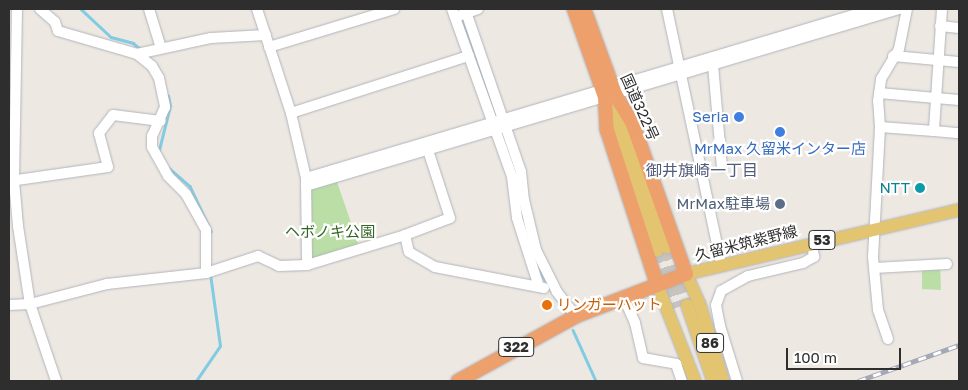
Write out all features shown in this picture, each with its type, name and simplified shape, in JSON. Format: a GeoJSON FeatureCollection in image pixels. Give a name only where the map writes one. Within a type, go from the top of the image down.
{"type":"FeatureCollection","features":[{"type":"Feature","properties":{"kind":"highway","name":"国道322号"},"geometry":{"type":"LineString","coordinates":[[574,9],[609,92],[633,124],[686,274]]}},
{"type":"Feature","properties":{"kind":"highway","name":"国道322号"},"geometry":{"type":"LineString","coordinates":[[584,9],[609,92],[607,130],[657,284]]}},
{"type":"Feature","properties":{"kind":"highway","name":"322"},"geometry":{"type":"LineString","coordinates":[[458,381],[576,316],[623,296],[686,274]]}},
{"type":"Feature","properties":{"kind":"main road"},"geometry":{"type":"LineString","coordinates":[[609,92],[662,249]]}},
{"type":"Feature","properties":{"kind":"main road","name":"久留米筑紫野線"},"geometry":{"type":"LineString","coordinates":[[686,274],[812,242],[959,210]]}},
{"type":"Feature","properties":{"kind":"main road","name":"86"},"geometry":{"type":"LineString","coordinates":[[686,274],[700,305],[723,381]]}},
{"type":"Feature","properties":{"kind":"main road","name":"86"},"geometry":{"type":"LineString","coordinates":[[657,284],[695,381]]}},
{"type":"Feature","properties":{"kind":"main road","name":"86"},"geometry":{"type":"LineString","coordinates":[[704,381],[682,306],[713,381]]}},
{"type":"Feature","properties":{"kind":"street"},"geometry":{"type":"LineString","coordinates":[[17,9],[13,67],[11,181],[30,304],[56,381]]}},
{"type":"Feature","properties":{"kind":"street"},"geometry":{"type":"LineString","coordinates":[[40,9],[55,22],[58,31],[137,54],[152,66],[159,78],[164,107],[161,121],[152,136],[152,147],[168,176],[186,194],[206,230],[206,273]]}},
{"type":"Feature","properties":{"kind":"street"},"geometry":{"type":"LineString","coordinates":[[149,9],[161,48]]}},
{"type":"Feature","properties":{"kind":"street"},"geometry":{"type":"LineString","coordinates":[[257,9],[291,114],[306,182],[307,264]]}},
{"type":"Feature","properties":{"kind":"street"},"geometry":{"type":"LineString","coordinates":[[269,47],[394,9]]}},
{"type":"Feature","properties":{"kind":"street"},"geometry":{"type":"LineString","coordinates":[[478,9],[454,13],[469,56],[521,172],[524,200],[536,250],[557,292],[576,316]]}},
{"type":"Feature","properties":{"kind":"street"},"geometry":{"type":"LineString","coordinates":[[667,9],[721,264]]}},
{"type":"Feature","properties":{"kind":"street"},"geometry":{"type":"LineString","coordinates":[[306,182],[681,71],[874,9]]}},
{"type":"Feature","properties":{"kind":"street"},"geometry":{"type":"LineString","coordinates":[[681,71],[713,65],[848,17],[899,9]]}},
{"type":"Feature","properties":{"kind":"street"},"geometry":{"type":"LineString","coordinates":[[888,339],[878,310],[874,268],[874,229],[880,127],[879,93],[881,79],[893,56],[899,49],[907,9]]}},
{"type":"Feature","properties":{"kind":"street"},"geometry":{"type":"LineString","coordinates":[[934,131],[942,9]]}},
{"type":"Feature","properties":{"kind":"street"},"geometry":{"type":"LineString","coordinates":[[466,11],[500,124],[525,247],[539,286]]}},
{"type":"Feature","properties":{"kind":"street"},"geometry":{"type":"LineString","coordinates":[[940,26],[959,28]]}},
{"type":"Feature","properties":{"kind":"street"},"geometry":{"type":"LineString","coordinates":[[137,54],[211,38],[266,36]]}},
{"type":"Feature","properties":{"kind":"street"},"geometry":{"type":"LineString","coordinates":[[291,114],[469,56]]}},
{"type":"Feature","properties":{"kind":"street"},"geometry":{"type":"LineString","coordinates":[[893,56],[959,62]]}},
{"type":"Feature","properties":{"kind":"street"},"geometry":{"type":"LineString","coordinates":[[713,65],[722,167]]}},
{"type":"Feature","properties":{"kind":"street"},"geometry":{"type":"LineString","coordinates":[[879,93],[959,100]]}},
{"type":"Feature","properties":{"kind":"street"},"geometry":{"type":"LineString","coordinates":[[11,181],[108,167],[99,134],[113,115],[161,121]]}},
{"type":"Feature","properties":{"kind":"street"},"geometry":{"type":"LineString","coordinates":[[880,127],[959,133]]}},
{"type":"Feature","properties":{"kind":"street"},"geometry":{"type":"LineString","coordinates":[[9,304],[30,304],[106,284],[206,273],[258,256],[279,266],[307,264],[405,235],[450,218],[427,147]]}},
{"type":"Feature","properties":{"kind":"street"},"geometry":{"type":"LineString","coordinates":[[405,235],[409,252],[435,267],[539,286],[557,292]]}},
{"type":"Feature","properties":{"kind":"street"},"geometry":{"type":"LineString","coordinates":[[737,381],[717,312],[721,291],[748,276],[804,263],[814,257],[812,242]]}},
{"type":"Feature","properties":{"kind":"street"},"geometry":{"type":"LineString","coordinates":[[874,268],[947,264]]}},
{"type":"Feature","properties":{"kind":"street"},"geometry":{"type":"LineString","coordinates":[[623,296],[635,323],[643,358],[676,364],[682,381]]}},
{"type":"Feature","properties":{"kind":"green space","name":"ヘボノキ公園"},"geometry":{"type":"Polygon","coordinates":[[[335,176],[360,249],[307,265],[307,182],[335,176]]]}},
{"type":"Feature","properties":{"kind":"green space"},"geometry":{"type":"Polygon","coordinates":[[[940,264],[941,290],[922,289],[922,265],[940,264]]]}},
{"type":"Feature","properties":{"kind":"waterway"},"geometry":{"type":"LineString","coordinates":[[81,9],[111,37],[133,43],[142,50]]}},
{"type":"Feature","properties":{"kind":"waterway"},"geometry":{"type":"LineString","coordinates":[[461,18],[497,119]]}},
{"type":"Feature","properties":{"kind":"waterway"},"geometry":{"type":"LineString","coordinates":[[159,150],[170,106],[168,96]]}},
{"type":"Feature","properties":{"kind":"waterway"},"geometry":{"type":"LineString","coordinates":[[169,168],[190,186],[211,231]]}},
{"type":"Feature","properties":{"kind":"waterway"},"geometry":{"type":"LineString","coordinates":[[538,268],[548,284]]}},
{"type":"Feature","properties":{"kind":"waterway"},"geometry":{"type":"LineString","coordinates":[[196,381],[220,346],[210,274]]}},
{"type":"Feature","properties":{"kind":"waterway"},"geometry":{"type":"LineString","coordinates":[[573,330],[596,381]]}},
{"type":"Feature","properties":{"kind":"tunnel"},"geometry":{"type":"LineString","coordinates":[[667,248],[687,305]]}},
{"type":"Feature","properties":{"kind":"tunnel"},"geometry":{"type":"LineString","coordinates":[[657,251],[678,307]]}},
{"type":"Feature","properties":{"kind":"railway"},"geometry":{"type":"LineString","coordinates":[[858,381],[959,345]]}},
{"type":"Feature","properties":{"kind":"place","name":"Seria"},"geometry":{"type":"Point","coordinates":[739,117]}},
{"type":"Feature","properties":{"kind":"place","name":"MrMax 久留米インター店"},"geometry":{"type":"Point","coordinates":[780,132]}},
{"type":"Feature","properties":{"kind":"place","name":"NTT"},"geometry":{"type":"Point","coordinates":[920,188]}},
{"type":"Feature","properties":{"kind":"place","name":"MrMax駐車場"},"geometry":{"type":"Point","coordinates":[780,204]}},
{"type":"Feature","properties":{"kind":"place","name":"リンガーハット"},"geometry":{"type":"Point","coordinates":[547,305]}},
{"type":"Feature","properties":{"kind":"district","name":"御井旗崎一丁目"},"geometry":{"type":"Point","coordinates":[702,170]}}]}
